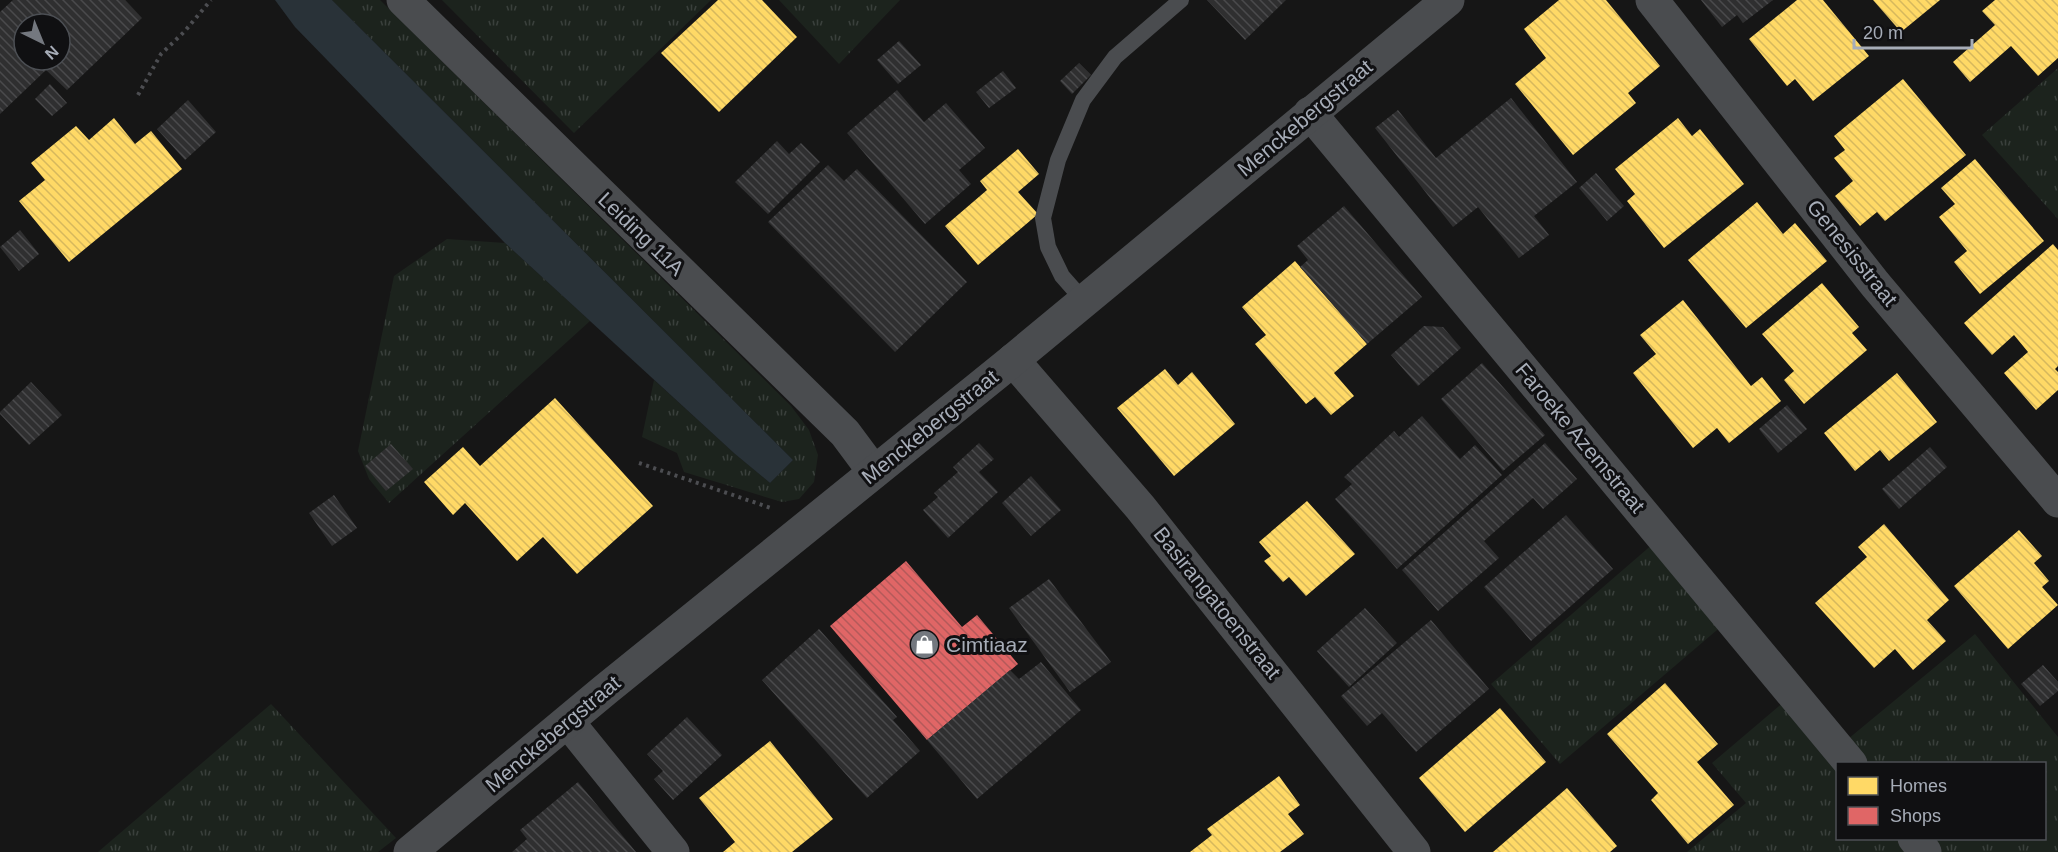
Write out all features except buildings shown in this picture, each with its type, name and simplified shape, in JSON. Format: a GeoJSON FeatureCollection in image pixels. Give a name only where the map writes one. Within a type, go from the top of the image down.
{"type":"FeatureCollection","features":[{"type":"Feature","properties":{"kind":"street","name":"Leiding 11A"},"geometry":{"type":"LineString","coordinates":[[403,0],[845,433],[874,472]]}},
{"type":"Feature","properties":{"kind":"street","name":"Menckebergstraat"},"geometry":{"type":"LineString","coordinates":[[410,852],[1013,360],[1448,0]]}},
{"type":"Feature","properties":{"kind":"street","name":"Genesisstraat"},"geometry":{"type":"LineString","coordinates":[[1652,0],[1875,284],[2058,501]]}},
{"type":"Feature","properties":{"kind":"street","name":"Faroeke Azemstraat"},"geometry":{"type":"LineString","coordinates":[[1310,113],[1849,762]]}},
{"type":"Feature","properties":{"kind":"street","name":"Basirangatoenstraat"},"geometry":{"type":"LineString","coordinates":[[1013,360],[1140,507],[1414,852]]}},
{"type":"Feature","properties":{"kind":"street"},"geometry":{"type":"LineString","coordinates":[[568,722],[673,852]]}},
{"type":"Feature","properties":{"kind":"street"},"geometry":{"type":"LineString","coordinates":[[1916,840],[1925,852]]}},
{"type":"Feature","properties":{"kind":"lane"},"geometry":{"type":"LineString","coordinates":[[1084,301],[1062,276],[1048,247],[1043,218],[1058,160],[1083,100],[1115,57],[1181,0]]}},
{"type":"Feature","properties":{"kind":"path"},"geometry":{"type":"LineString","coordinates":[[138,95],[161,54],[184,32],[211,0]]}},
{"type":"Feature","properties":{"kind":"path"},"geometry":{"type":"LineString","coordinates":[[639,463],[773,509],[795,537]]}},
{"type":"Feature","properties":{"kind":"green space"},"geometry":{"type":"Polygon","coordinates":[[[332,0],[380,0],[791,406],[809,430],[818,455],[814,482],[799,499],[782,502],[684,472],[677,453],[642,437],[654,380],[770,483],[793,460],[332,0]]]}},
{"type":"Feature","properties":{"kind":"green space"},"geometry":{"type":"Polygon","coordinates":[[[442,0],[711,0],[574,133],[442,0]]]}},
{"type":"Feature","properties":{"kind":"green space"},"geometry":{"type":"Polygon","coordinates":[[[779,0],[900,0],[839,64],[779,0]]]}},
{"type":"Feature","properties":{"kind":"green space"},"geometry":{"type":"Polygon","coordinates":[[[2058,68],[2058,219],[1982,135],[2058,68]]]}},
{"type":"Feature","properties":{"kind":"green space"},"geometry":{"type":"Polygon","coordinates":[[[447,239],[505,243],[590,321],[389,503],[369,479],[358,451],[394,276],[447,239]]]}},
{"type":"Feature","properties":{"kind":"green space"},"geometry":{"type":"Polygon","coordinates":[[[1654,543],[1724,624],[1560,764],[1491,684],[1654,543]]]}},
{"type":"Feature","properties":{"kind":"green space"},"geometry":{"type":"Polygon","coordinates":[[[1975,634],[2058,737],[2058,852],[1941,852],[1931,840],[2046,840],[2046,762],[1867,762],[1848,739],[1975,634]]]}},
{"type":"Feature","properties":{"kind":"green space"},"geometry":{"type":"Polygon","coordinates":[[[1785,701],[1836,762],[1836,840],[1902,840],[1913,852],[1687,852],[1746,803],[1712,763],[1785,701]]]}},
{"type":"Feature","properties":{"kind":"green space"},"geometry":{"type":"Polygon","coordinates":[[[271,704],[396,838],[378,852],[98,852],[271,704]]]}},
{"type":"Feature","properties":{"kind":"shaded area"},"geometry":{"type":"Polygon","coordinates":[[[275,0],[332,0],[793,460],[770,483],[735,454],[505,243],[295,27],[275,0]]]}},
{"type":"Feature","properties":{"kind":"place","name":"Cimtiaaz"},"geometry":{"type":"Point","coordinates":[925,645]}}]}
